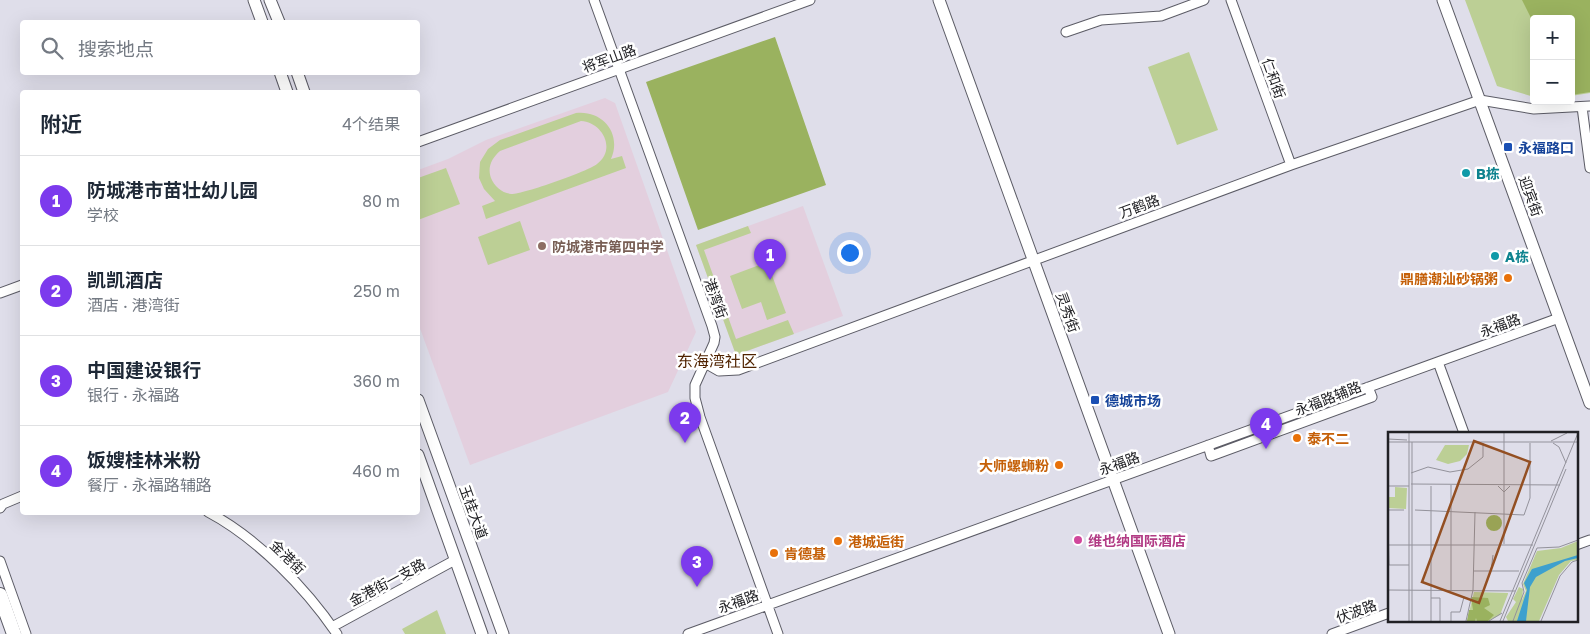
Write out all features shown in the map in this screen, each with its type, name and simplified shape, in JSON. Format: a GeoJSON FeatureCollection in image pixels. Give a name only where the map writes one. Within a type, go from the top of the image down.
{"type":"FeatureCollection","features":[{"type":"Feature","properties":{"kind":"highway"},"geometry":{"type":"LineString","coordinates":[[0,595],[14,634]]}},
{"type":"Feature","properties":{"kind":"main road"},"geometry":{"type":"LineString","coordinates":[[254,0],[261,20]]}},
{"type":"Feature","properties":{"kind":"main road"},"geometry":{"type":"LineString","coordinates":[[270,0],[277,20]]}},
{"type":"Feature","properties":{"kind":"main road","name":"灵秀街"},"geometry":{"type":"LineString","coordinates":[[939,0],[1168,634]]}},
{"type":"Feature","properties":{"kind":"main road","name":"迎宾街"},"geometry":{"type":"LineString","coordinates":[[1444,0],[1590,403]]}},
{"type":"Feature","properties":{"kind":"main road"},"geometry":{"type":"LineString","coordinates":[[281,75],[286,90]]}},
{"type":"Feature","properties":{"kind":"main road"},"geometry":{"type":"LineString","coordinates":[[298,75],[303,90]]}},
{"type":"Feature","properties":{"kind":"main road","name":"玉桂大道"},"geometry":{"type":"LineString","coordinates":[[420,406],[503,634]]}},
{"type":"Feature","properties":{"kind":"main road"},"geometry":{"type":"LineString","coordinates":[[420,461],[482,634]]}},
{"type":"Feature","properties":{"kind":"street","name":"港湾街"},"geometry":{"type":"LineString","coordinates":[[594,0],[715,336],[714,343],[694,385],[694,398],[778,634]]}},
{"type":"Feature","properties":{"kind":"street","name":"将军山路"},"geometry":{"type":"LineString","coordinates":[[420,141],[810,0]]}},
{"type":"Feature","properties":{"kind":"street"},"geometry":{"type":"LineString","coordinates":[[1066,32],[1101,20],[1160,16],[1204,0]]}},
{"type":"Feature","properties":{"kind":"street","name":"仁和街"},"geometry":{"type":"LineString","coordinates":[[1231,0],[1291,165]]}},
{"type":"Feature","properties":{"kind":"street","name":"万鹤路"},"geometry":{"type":"LineString","coordinates":[[705,364],[719,371],[738,370],[1291,165],[1480,100],[1534,109],[1586,106]]}},
{"type":"Feature","properties":{"kind":"street"},"geometry":{"type":"LineString","coordinates":[[1586,106],[1590,168]]}},
{"type":"Feature","properties":{"kind":"street"},"geometry":{"type":"LineString","coordinates":[[0,293],[20,286]]}},
{"type":"Feature","properties":{"kind":"street","name":"永福路"},"geometry":{"type":"LineString","coordinates":[[1368,387],[1559,318]]}},
{"type":"Feature","properties":{"kind":"street"},"geometry":{"type":"LineString","coordinates":[[1438,362],[1464,432]]}},
{"type":"Feature","properties":{"kind":"street","name":"永福路辅路"},"geometry":{"type":"LineString","coordinates":[[1208,445],[1211,456],[1303,423],[1372,397],[1368,387]]}},
{"type":"Feature","properties":{"kind":"street","name":"永福路"},"geometry":{"type":"LineString","coordinates":[[688,634],[1208,445]]}},
{"type":"Feature","properties":{"kind":"street"},"geometry":{"type":"LineString","coordinates":[[0,508],[4,504],[20,497]]}},
{"type":"Feature","properties":{"kind":"street","name":"金港街"},"geometry":{"type":"LineString","coordinates":[[212,515],[239,533],[280,567],[334,630]]}},
{"type":"Feature","properties":{"kind":"street"},"geometry":{"type":"LineString","coordinates":[[1578,544],[1590,540]]}},
{"type":"Feature","properties":{"kind":"street","name":"金港街一支路"},"geometry":{"type":"LineString","coordinates":[[334,630],[456,560]]}},
{"type":"Feature","properties":{"kind":"street"},"geometry":{"type":"LineString","coordinates":[[0,561],[26,634]]}},
{"type":"Feature","properties":{"kind":"street","name":"伏波路"},"geometry":{"type":"LineString","coordinates":[[1332,634],[1388,613]]}},
{"type":"Feature","properties":{"kind":"shaded area","name":"防城港市第四中学"},"geometry":{"type":"Polygon","coordinates":[[[605,98],[615,103],[696,332],[668,392],[470,465],[420,328],[420,169],[448,159],[486,140],[605,98]]]}},
{"type":"Feature","properties":{"kind":"shaded area"},"geometry":{"type":"Polygon","coordinates":[[[803,206],[843,316],[736,355],[696,245],[803,206]]]}},
{"type":"Feature","properties":{"kind":"green space"},"geometry":{"type":"Polygon","coordinates":[[[1465,0],[1590,0],[1590,93],[1575,95],[1575,15],[1530,15],[1530,96],[1497,86],[1465,0]]]}},
{"type":"Feature","properties":{"kind":"green space"},"geometry":{"type":"Polygon","coordinates":[[[1522,0],[1590,0],[1590,92],[1575,94],[1575,15],[1530,16],[1522,0]]]}},
{"type":"Feature","properties":{"kind":"green space"},"geometry":{"type":"Polygon","coordinates":[[[775,37],[826,185],[698,230],[646,82],[775,37]]]}},
{"type":"Feature","properties":{"kind":"green space"},"geometry":{"type":"Polygon","coordinates":[[[1189,52],[1218,130],[1177,145],[1148,67],[1189,52]]]}},
{"type":"Feature","properties":{"kind":"green space"},"geometry":{"type":"Polygon","coordinates":[[[576,113],[586,113],[594,115],[608,126],[614,141],[611,159],[622,156],[626,168],[486,219],[482,206],[495,201],[484,189],[479,178],[480,162],[488,149],[500,140],[576,113]],[[581,121],[500,151],[490,166],[492,181],[499,189],[511,194],[569,177],[597,164],[603,158],[606,144],[601,131],[589,123],[581,121]]]}},
{"type":"Feature","properties":{"kind":"green space"},"geometry":{"type":"Polygon","coordinates":[[[446,168],[460,204],[420,219],[420,177],[446,168]]]}},
{"type":"Feature","properties":{"kind":"green space"},"geometry":{"type":"Polygon","coordinates":[[[520,221],[530,250],[488,265],[478,237],[520,221]]]}},
{"type":"Feature","properties":{"kind":"green space"},"geometry":{"type":"Polygon","coordinates":[[[748,226],[751,233],[704,250],[736,339],[788,320],[794,334],[736,355],[696,245],[748,226]]]}},
{"type":"Feature","properties":{"kind":"green space"},"geometry":{"type":"Polygon","coordinates":[[[767,262],[786,313],[767,320],[761,302],[742,309],[730,276],[767,262]]]}},
{"type":"Feature","properties":{"kind":"green space"},"geometry":{"type":"Polygon","coordinates":[[[437,610],[446,634],[405,634],[402,629],[437,610]]]}},
{"type":"Feature","properties":{"kind":"place","name":"永福路口"},"geometry":{"type":"Point","coordinates":[1508,147]}},
{"type":"Feature","properties":{"kind":"place","name":"B栋"},"geometry":{"type":"Point","coordinates":[1466,173]}},
{"type":"Feature","properties":{"kind":"place","name":"防城港市第四中学"},"geometry":{"type":"Point","coordinates":[542,246]}},
{"type":"Feature","properties":{"kind":"place","name":"A栋"},"geometry":{"type":"Point","coordinates":[1495,256]}},
{"type":"Feature","properties":{"kind":"place","name":"鼎膳潮汕砂锅粥"},"geometry":{"type":"Point","coordinates":[1508,278]}},
{"type":"Feature","properties":{"kind":"place","name":"防城港市苗壮幼儿园"},"geometry":{"type":"Point","coordinates":[770,280]}},
{"type":"Feature","properties":{"kind":"place","name":"德城市场"},"geometry":{"type":"Point","coordinates":[1095,400]}},
{"type":"Feature","properties":{"kind":"place","name":"泰不二"},"geometry":{"type":"Point","coordinates":[1297,438]}},
{"type":"Feature","properties":{"kind":"place","name":"凯凯酒店"},"geometry":{"type":"Point","coordinates":[685,443]}},
{"type":"Feature","properties":{"kind":"place","name":"饭嫂桂林米粉"},"geometry":{"type":"Point","coordinates":[1266,449]}},
{"type":"Feature","properties":{"kind":"place","name":"大师螺蛳粉"},"geometry":{"type":"Point","coordinates":[1059,465]}},
{"type":"Feature","properties":{"kind":"place","name":"维也纳国际酒店"},"geometry":{"type":"Point","coordinates":[1078,540]}},
{"type":"Feature","properties":{"kind":"place","name":"港城逅街"},"geometry":{"type":"Point","coordinates":[838,541]}},
{"type":"Feature","properties":{"kind":"place","name":"肯德基"},"geometry":{"type":"Point","coordinates":[774,553]}},
{"type":"Feature","properties":{"kind":"place","name":"中国建设银行"},"geometry":{"type":"Point","coordinates":[697,587]}},
{"type":"Feature","properties":{"kind":"district","name":"东海湾社区"},"geometry":{"type":"Point","coordinates":[717,361]}}]}
